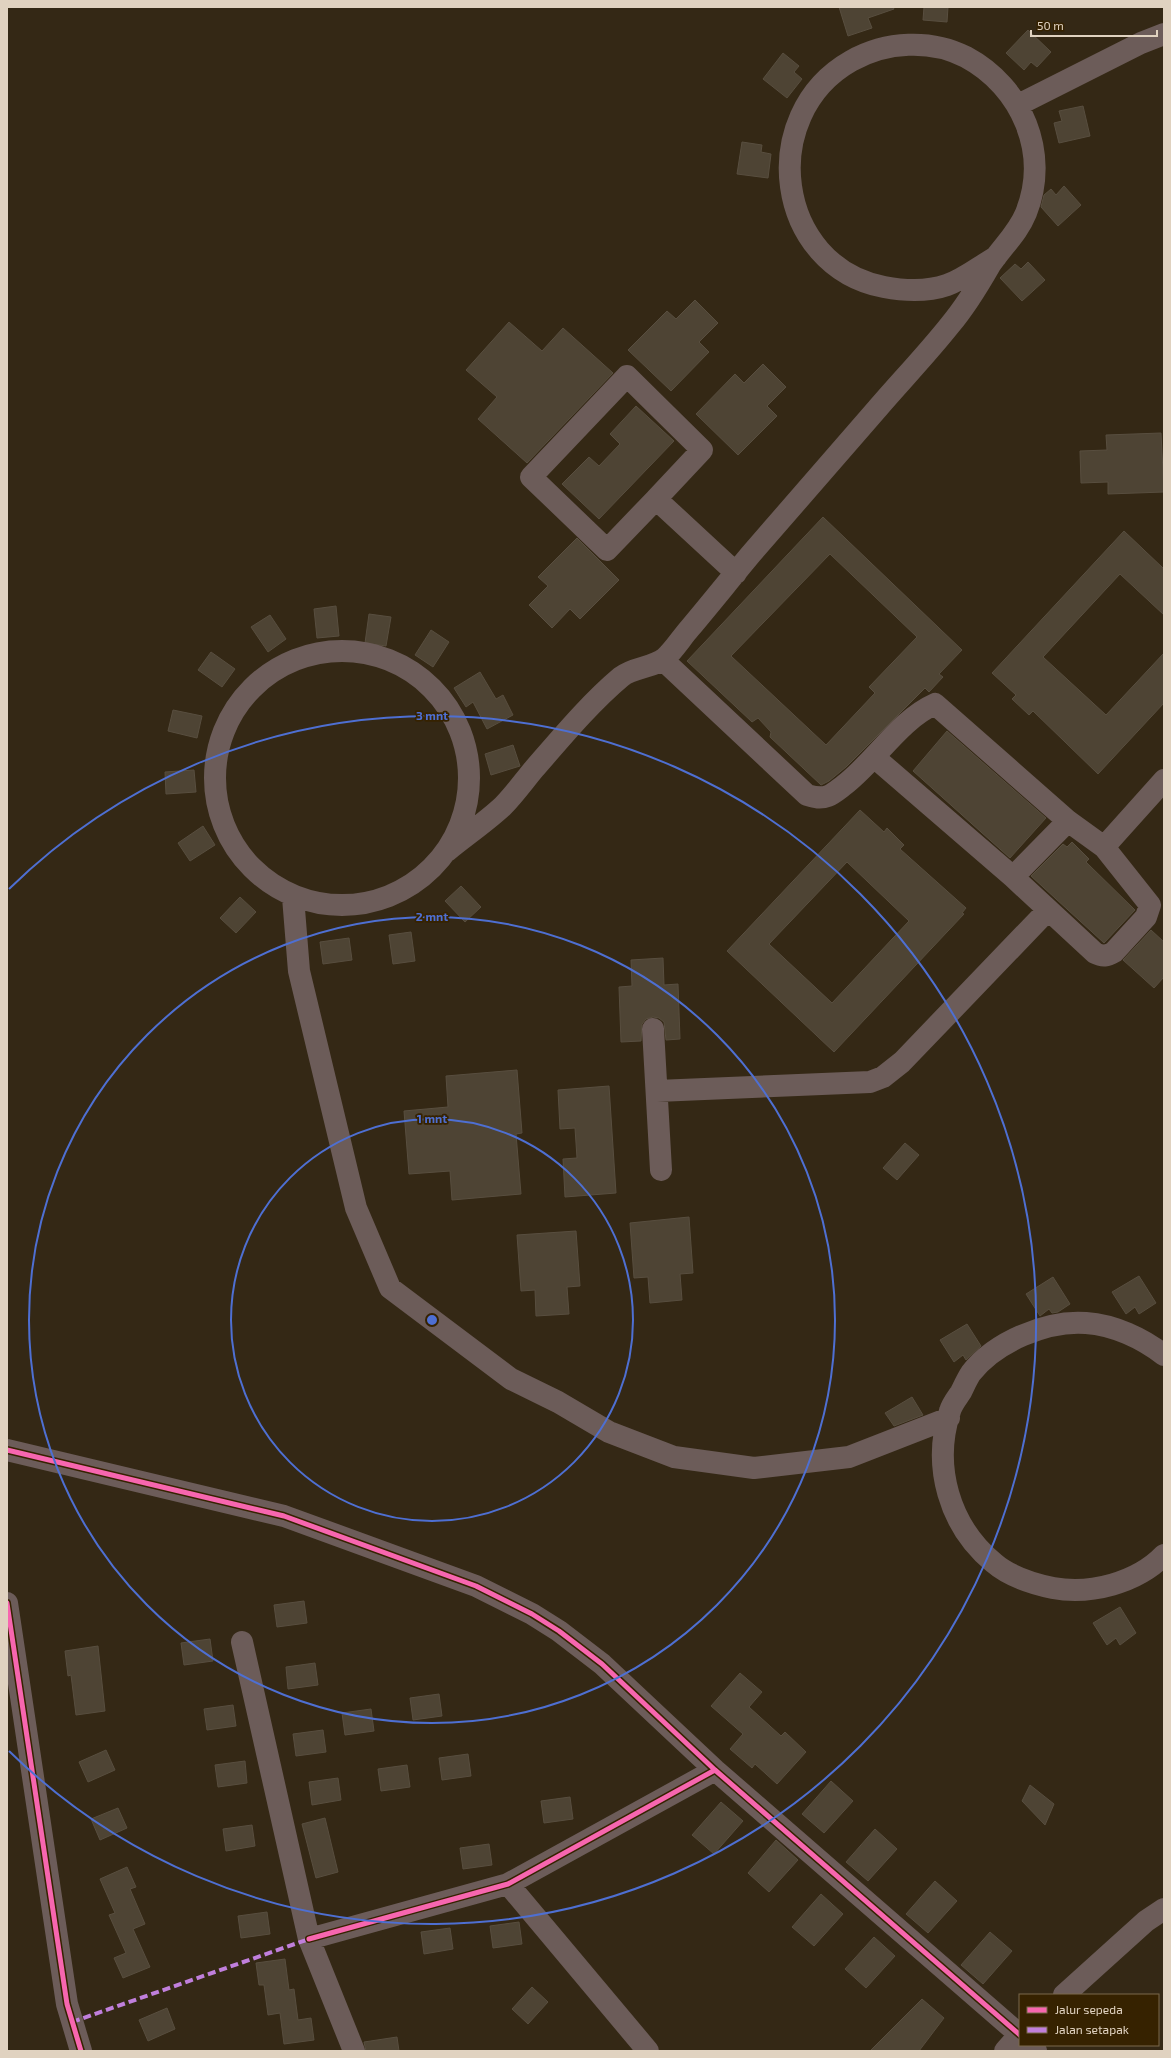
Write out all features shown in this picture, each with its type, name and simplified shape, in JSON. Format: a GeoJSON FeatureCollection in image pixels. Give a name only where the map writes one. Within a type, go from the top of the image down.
{"type":"FeatureCollection","features":[{"type":"Feature","properties":{"kind":"street"},"geometry":{"type":"LineString","coordinates":[[1018,105],[1142,43],[1164,34]]}},
{"type":"Feature","properties":{"kind":"street"},"geometry":{"type":"LineString","coordinates":[[447,851],[466,812],[470,770],[461,728],[438,692],[404,665],[365,651],[323,651],[284,664],[250,689],[226,723],[215,763],[216,805],[232,844],[258,876],[293,897],[335,906],[378,901],[417,882],[447,851],[502,806],[564,735],[625,673],[663,660],[951,324],[996,257],[1014,236],[1026,212],[1034,185],[1035,157],[1030,130],[1018,105],[1002,83],[981,65],[963,56],[930,46],[903,45],[876,50],[851,61],[828,78],[811,97],[799,120],[791,144],[789,170],[791,195],[800,220],[813,241],[830,260],[851,275],[874,285],[900,290],[925,290],[950,284],[996,257]]}},
{"type":"Feature","properties":{"kind":"street"},"geometry":{"type":"LineString","coordinates":[[627,376],[702,450],[656,499],[607,550],[531,477],[627,376]]}},
{"type":"Feature","properties":{"kind":"street"},"geometry":{"type":"LineString","coordinates":[[656,499],[736,573]]}},
{"type":"Feature","properties":{"kind":"street"},"geometry":{"type":"LineString","coordinates":[[663,660],[807,795],[817,798],[829,796],[853,779],[874,757],[921,710],[935,704],[953,718],[1068,821],[1104,847],[1150,904],[1146,917],[1114,952],[1107,956],[1100,956],[1013,877],[874,757]]}},
{"type":"Feature","properties":{"kind":"street"},"geometry":{"type":"LineString","coordinates":[[1104,847],[1164,780]]}},
{"type":"Feature","properties":{"kind":"street"},"geometry":{"type":"LineString","coordinates":[[1013,877],[1068,821]]}},
{"type":"Feature","properties":{"kind":"street"},"geometry":{"type":"LineString","coordinates":[[293,897],[299,971],[356,1208],[390,1288],[511,1379],[558,1402],[609,1432],[674,1457],[754,1468],[849,1457],[949,1418]]}},
{"type":"Feature","properties":{"kind":"street"},"geometry":{"type":"LineString","coordinates":[[657,1091],[870,1082],[883,1077],[902,1062],[1048,910]]}},
{"type":"Feature","properties":{"kind":"street"},"geometry":{"type":"LineString","coordinates":[[653,1029],[661,1170]]}},
{"type":"Feature","properties":{"kind":"street"},"geometry":{"type":"LineString","coordinates":[[1164,1355],[1127,1332],[1085,1323],[1043,1327],[1004,1344],[972,1372],[950,1410],[942,1452],[947,1494],[965,1533],[994,1564],[1032,1584],[1065,1590],[1099,1588],[1131,1578],[1159,1560],[1164,1555]]}},
{"type":"Feature","properties":{"kind":"street"},"geometry":{"type":"LineString","coordinates":[[7,1450],[284,1516],[476,1586],[532,1614],[580,1646],[602,1664],[715,1770],[1019,2034]]}},
{"type":"Feature","properties":{"kind":"street"},"geometry":{"type":"LineString","coordinates":[[7,1603],[67,2004],[81,2051]]}},
{"type":"Feature","properties":{"kind":"street"},"geometry":{"type":"LineString","coordinates":[[242,1642],[309,1939],[354,2051]]}},
{"type":"Feature","properties":{"kind":"street"},"geometry":{"type":"LineString","coordinates":[[309,1939],[508,1884],[715,1770]]}},
{"type":"Feature","properties":{"kind":"street"},"geometry":{"type":"LineString","coordinates":[[508,1884],[648,2051]]}},
{"type":"Feature","properties":{"kind":"street"},"geometry":{"type":"LineString","coordinates":[[1065,1994],[1146,1921],[1164,1909]]}},
{"type":"Feature","properties":{"kind":"street"},"geometry":{"type":"LineString","coordinates":[[1005,2051],[1019,2036]]}},
{"type":"Feature","properties":{"kind":"building"},"geometry":{"type":"Polygon","coordinates":[[[839,7],[893,7],[894,9],[868,18],[872,28],[848,36],[839,7]]]}},
{"type":"Feature","properties":{"kind":"building"},"geometry":{"type":"Polygon","coordinates":[[[924,7],[948,7],[947,22],[923,20],[924,7]]]}},
{"type":"Feature","properties":{"kind":"building"},"geometry":{"type":"Polygon","coordinates":[[[1028,30],[1051,52],[1037,67],[1031,62],[1024,70],[1006,53],[1028,30]]]}},
{"type":"Feature","properties":{"kind":"building"},"geometry":{"type":"Polygon","coordinates":[[[783,53],[799,66],[794,72],[802,79],[787,98],[763,79],[783,53]]]}},
{"type":"Feature","properties":{"kind":"building"},"geometry":{"type":"Polygon","coordinates":[[[1083,106],[1090,136],[1059,143],[1054,123],[1062,121],[1059,111],[1083,106]]]}},
{"type":"Feature","properties":{"kind":"building"},"geometry":{"type":"Polygon","coordinates":[[[742,142],[762,145],[761,152],[771,154],[768,178],[737,174],[742,142]]]}},
{"type":"Feature","properties":{"kind":"building"},"geometry":{"type":"Polygon","coordinates":[[[1064,186],[1081,205],[1058,226],[1041,207],[1044,195],[1051,189],[1056,195],[1064,186]]]}},
{"type":"Feature","properties":{"kind":"building"},"geometry":{"type":"Polygon","coordinates":[[[1028,262],[1045,280],[1022,301],[1000,278],[1015,264],[1021,269],[1028,262]]]}},
{"type":"Feature","properties":{"kind":"building"},"geometry":{"type":"Polygon","coordinates":[[[695,300],[718,323],[699,342],[709,352],[671,391],[628,350],[667,311],[676,319],[695,300]]]}},
{"type":"Feature","properties":{"kind":"building"},"geometry":{"type":"Polygon","coordinates":[[[509,322],[542,351],[563,328],[613,373],[527,463],[478,419],[497,397],[466,370],[509,322]]]}},
{"type":"Feature","properties":{"kind":"building"},"geometry":{"type":"Polygon","coordinates":[[[763,364],[786,387],[767,406],[777,416],[738,455],[696,414],[735,374],[744,383],[763,364]]]}},
{"type":"Feature","properties":{"kind":"building"},"geometry":{"type":"Polygon","coordinates":[[[636,406],[674,441],[599,519],[562,484],[589,457],[599,466],[620,444],[610,434],[636,406]]]}},
{"type":"Feature","properties":{"kind":"building"},"geometry":{"type":"Polygon","coordinates":[[[1161,433],[1164,492],[1108,494],[1108,482],[1081,483],[1080,451],[1107,450],[1106,435],[1161,433]]]}},
{"type":"Feature","properties":{"kind":"building"},"geometry":{"type":"Polygon","coordinates":[[[823,517],[962,650],[939,674],[943,677],[929,692],[925,688],[846,767],[829,781],[821,785],[770,737],[771,732],[758,718],[752,722],[687,661],[823,517]],[[830,554],[731,656],[826,745],[875,693],[869,687],[917,637],[830,554]]]}},
{"type":"Feature","properties":{"kind":"building"},"geometry":{"type":"Polygon","coordinates":[[[1124,531],[1164,569],[1164,615],[1120,574],[1043,657],[1106,715],[1164,653],[1164,703],[1098,774],[1033,711],[1029,715],[1012,699],[1016,695],[992,673],[1124,531]]]}},
{"type":"Feature","properties":{"kind":"building"},"geometry":{"type":"Polygon","coordinates":[[[577,538],[619,580],[580,619],[570,609],[552,628],[529,605],[548,586],[538,577],[577,538]]]}},
{"type":"Feature","properties":{"kind":"building"},"geometry":{"type":"Polygon","coordinates":[[[336,606],[339,636],[317,638],[314,609],[336,606]]]}},
{"type":"Feature","properties":{"kind":"building"},"geometry":{"type":"Polygon","coordinates":[[[369,614],[391,617],[386,646],[365,643],[369,614]]]}},
{"type":"Feature","properties":{"kind":"building"},"geometry":{"type":"Polygon","coordinates":[[[270,615],[286,639],[268,652],[251,627],[270,615]]]}},
{"type":"Feature","properties":{"kind":"building"},"geometry":{"type":"Polygon","coordinates":[[[431,630],[449,642],[433,667],[415,655],[431,630]]]}},
{"type":"Feature","properties":{"kind":"building"},"geometry":{"type":"Polygon","coordinates":[[[211,652],[235,669],[222,687],[198,670],[211,652]]]}},
{"type":"Feature","properties":{"kind":"building"},"geometry":{"type":"Polygon","coordinates":[[[480,672],[496,699],[503,695],[513,715],[487,729],[473,702],[466,707],[454,688],[480,672]]]}},
{"type":"Feature","properties":{"kind":"building"},"geometry":{"type":"Polygon","coordinates":[[[173,710],[202,716],[197,738],[168,731],[173,710]]]}},
{"type":"Feature","properties":{"kind":"building"},"geometry":{"type":"Polygon","coordinates":[[[947,731],[1046,818],[1010,858],[913,771],[947,731]]]}},
{"type":"Feature","properties":{"kind":"building"},"geometry":{"type":"Polygon","coordinates":[[[513,745],[520,766],[491,775],[485,754],[513,745]]]}},
{"type":"Feature","properties":{"kind":"building"},"geometry":{"type":"Polygon","coordinates":[[[194,770],[196,792],[166,794],[165,772],[194,770]]]}},
{"type":"Feature","properties":{"kind":"building"},"geometry":{"type":"Polygon","coordinates":[[[860,810],[884,832],[887,828],[904,845],[900,849],[966,908],[962,913],[964,914],[834,1052],[727,951],[860,810]],[[847,862],[769,944],[832,1003],[909,921],[847,862]]]}},
{"type":"Feature","properties":{"kind":"building"},"geometry":{"type":"Polygon","coordinates":[[[203,826],[215,845],[190,861],[178,843],[203,826]]]}},
{"type":"Feature","properties":{"kind":"building"},"geometry":{"type":"Polygon","coordinates":[[[1072,842],[1089,859],[1086,862],[1135,910],[1104,943],[1031,876],[1063,844],[1067,847],[1072,842]]]}},
{"type":"Feature","properties":{"kind":"building"},"geometry":{"type":"Polygon","coordinates":[[[461,886],[481,907],[465,922],[445,901],[461,886]]]}},
{"type":"Feature","properties":{"kind":"building"},"geometry":{"type":"Polygon","coordinates":[[[240,897],[256,912],[236,933],[220,918],[240,897]]]}},
{"type":"Feature","properties":{"kind":"building"},"geometry":{"type":"Polygon","coordinates":[[[1151,930],[1164,942],[1164,977],[1154,988],[1123,960],[1151,930]]]}},
{"type":"Feature","properties":{"kind":"building"},"geometry":{"type":"Polygon","coordinates":[[[411,932],[415,961],[393,964],[389,935],[411,932]]]}},
{"type":"Feature","properties":{"kind":"building"},"geometry":{"type":"Polygon","coordinates":[[[349,938],[352,960],[323,964],[320,942],[349,938]]]}},
{"type":"Feature","properties":{"kind":"building"},"geometry":{"type":"Polygon","coordinates":[[[663,958],[664,985],[678,984],[680,1039],[666,1040],[664,1022],[659,1018],[653,1017],[646,1019],[642,1024],[641,1041],[621,1042],[619,987],[632,986],[631,960],[663,958]]]}},
{"type":"Feature","properties":{"kind":"building"},"geometry":{"type":"Polygon","coordinates":[[[517,1070],[522,1133],[516,1134],[521,1194],[452,1200],[450,1171],[409,1174],[404,1111],[448,1107],[446,1076],[517,1070]]]}},
{"type":"Feature","properties":{"kind":"building"},"geometry":{"type":"Polygon","coordinates":[[[609,1086],[616,1193],[565,1197],[563,1159],[577,1158],[575,1128],[560,1129],[558,1090],[609,1086]]]}},
{"type":"Feature","properties":{"kind":"building"},"geometry":{"type":"Polygon","coordinates":[[[905,1143],[919,1155],[897,1180],[883,1168],[905,1143]]]}},
{"type":"Feature","properties":{"kind":"building"},"geometry":{"type":"Polygon","coordinates":[[[689,1217],[693,1273],[680,1274],[682,1300],[650,1303],[648,1277],[634,1278],[630,1223],[689,1217]]]}},
{"type":"Feature","properties":{"kind":"building"},"geometry":{"type":"Polygon","coordinates":[[[576,1231],[580,1286],[567,1287],[569,1314],[536,1316],[535,1290],[521,1291],[517,1235],[576,1231]]]}},
{"type":"Feature","properties":{"kind":"building"},"geometry":{"type":"Polygon","coordinates":[[[1139,1276],[1156,1303],[1139,1314],[1135,1307],[1126,1314],[1112,1292],[1139,1276]]]}},
{"type":"Feature","properties":{"kind":"building"},"geometry":{"type":"Polygon","coordinates":[[[1053,1277],[1070,1304],[1058,1312],[1052,1313],[1049,1309],[1040,1316],[1026,1294],[1053,1277]]]}},
{"type":"Feature","properties":{"kind":"building"},"geometry":{"type":"Polygon","coordinates":[[[967,1324],[981,1346],[966,1360],[963,1355],[954,1362],[940,1340],[967,1324]]]}},
{"type":"Feature","properties":{"kind":"building"},"geometry":{"type":"Polygon","coordinates":[[[912,1397],[923,1415],[894,1426],[885,1413],[912,1397]]]}},
{"type":"Feature","properties":{"kind":"building"},"geometry":{"type":"Polygon","coordinates":[[[304,1601],[307,1623],[277,1627],[274,1605],[304,1601]]]}},
{"type":"Feature","properties":{"kind":"building"},"geometry":{"type":"Polygon","coordinates":[[[1120,1607],[1136,1633],[1120,1645],[1116,1638],[1107,1645],[1093,1623],[1120,1607]]]}},
{"type":"Feature","properties":{"kind":"building"},"geometry":{"type":"Polygon","coordinates":[[[210,1639],[213,1661],[184,1665],[181,1643],[210,1639]]]}},
{"type":"Feature","properties":{"kind":"building"},"geometry":{"type":"Polygon","coordinates":[[[98,1646],[105,1711],[76,1715],[71,1675],[68,1676],[65,1651],[98,1646]]]}},
{"type":"Feature","properties":{"kind":"building"},"geometry":{"type":"Polygon","coordinates":[[[315,1663],[318,1685],[288,1689],[286,1667],[315,1663]]]}},
{"type":"Feature","properties":{"kind":"building"},"geometry":{"type":"Polygon","coordinates":[[[740,1673],[762,1692],[749,1707],[781,1736],[785,1732],[806,1752],[777,1784],[755,1764],[752,1768],[730,1749],[743,1734],[711,1706],[740,1673]]]}},
{"type":"Feature","properties":{"kind":"building"},"geometry":{"type":"Polygon","coordinates":[[[439,1694],[442,1716],[413,1720],[410,1698],[439,1694]]]}},
{"type":"Feature","properties":{"kind":"building"},"geometry":{"type":"Polygon","coordinates":[[[233,1705],[236,1726],[207,1730],[204,1709],[233,1705]]]}},
{"type":"Feature","properties":{"kind":"building"},"geometry":{"type":"Polygon","coordinates":[[[371,1709],[374,1731],[345,1735],[342,1713],[371,1709]]]}},
{"type":"Feature","properties":{"kind":"building"},"geometry":{"type":"Polygon","coordinates":[[[323,1730],[326,1752],[296,1756],[293,1734],[323,1730]]]}},
{"type":"Feature","properties":{"kind":"building"},"geometry":{"type":"Polygon","coordinates":[[[106,1750],[115,1770],[88,1782],[79,1762],[106,1750]]]}},
{"type":"Feature","properties":{"kind":"building"},"geometry":{"type":"Polygon","coordinates":[[[468,1754],[471,1776],[442,1780],[439,1758],[468,1754]]]}},
{"type":"Feature","properties":{"kind":"building"},"geometry":{"type":"Polygon","coordinates":[[[245,1761],[247,1783],[218,1787],[215,1765],[245,1761]]]}},
{"type":"Feature","properties":{"kind":"building"},"geometry":{"type":"Polygon","coordinates":[[[407,1765],[410,1787],[381,1791],[378,1769],[407,1765]]]}},
{"type":"Feature","properties":{"kind":"building"},"geometry":{"type":"Polygon","coordinates":[[[338,1778],[341,1800],[312,1805],[309,1782],[338,1778]]]}},
{"type":"Feature","properties":{"kind":"building"},"geometry":{"type":"Polygon","coordinates":[[[831,1781],[853,1801],[824,1833],[802,1814],[831,1781]]]}},
{"type":"Feature","properties":{"kind":"building"},"geometry":{"type":"Polygon","coordinates":[[[1030,1785],[1054,1804],[1045,1825],[1022,1801],[1030,1785]]]}},
{"type":"Feature","properties":{"kind":"building"},"geometry":{"type":"Polygon","coordinates":[[[570,1797],[573,1819],[544,1823],[541,1801],[570,1797]]]}},
{"type":"Feature","properties":{"kind":"building"},"geometry":{"type":"Polygon","coordinates":[[[721,1802],[743,1821],[714,1854],[692,1835],[721,1802]]]}},
{"type":"Feature","properties":{"kind":"building"},"geometry":{"type":"Polygon","coordinates":[[[118,1808],[127,1828],[100,1840],[91,1819],[118,1808]]]}},
{"type":"Feature","properties":{"kind":"building"},"geometry":{"type":"Polygon","coordinates":[[[325,1818],[338,1872],[316,1878],[302,1824],[325,1818]]]}},
{"type":"Feature","properties":{"kind":"building"},"geometry":{"type":"Polygon","coordinates":[[[252,1825],[255,1846],[226,1851],[223,1829],[252,1825]]]}},
{"type":"Feature","properties":{"kind":"building"},"geometry":{"type":"Polygon","coordinates":[[[875,1829],[897,1849],[868,1881],[846,1862],[875,1829]]]}},
{"type":"Feature","properties":{"kind":"building"},"geometry":{"type":"Polygon","coordinates":[[[776,1840],[798,1860],[769,1892],[748,1873],[776,1840]]]}},
{"type":"Feature","properties":{"kind":"building"},"geometry":{"type":"Polygon","coordinates":[[[489,1844],[492,1865],[463,1869],[460,1848],[489,1844]]]}},
{"type":"Feature","properties":{"kind":"building"},"geometry":{"type":"Polygon","coordinates":[[[127,1867],[136,1887],[130,1889],[145,1924],[133,1929],[150,1967],[123,1978],[114,1958],[126,1953],[109,1915],[115,1913],[100,1879],[127,1867]]]}},
{"type":"Feature","properties":{"kind":"building"},"geometry":{"type":"Polygon","coordinates":[[[935,1881],[957,1901],[928,1933],[906,1914],[935,1881]]]}},
{"type":"Feature","properties":{"kind":"building"},"geometry":{"type":"Polygon","coordinates":[[[821,1894],[843,1914],[814,1946],[792,1927],[821,1894]]]}},
{"type":"Feature","properties":{"kind":"building"},"geometry":{"type":"Polygon","coordinates":[[[267,1912],[270,1934],[241,1938],[238,1916],[267,1912]]]}},
{"type":"Feature","properties":{"kind":"building"},"geometry":{"type":"Polygon","coordinates":[[[519,1922],[522,1944],[493,1948],[490,1926],[519,1922]]]}},
{"type":"Feature","properties":{"kind":"building"},"geometry":{"type":"Polygon","coordinates":[[[450,1928],[453,1949],[424,1954],[421,1932],[450,1928]]]}},
{"type":"Feature","properties":{"kind":"building"},"geometry":{"type":"Polygon","coordinates":[[[990,1932],[1012,1951],[983,1984],[961,1965],[990,1932]]]}},
{"type":"Feature","properties":{"kind":"building"},"geometry":{"type":"Polygon","coordinates":[[[874,1937],[895,1956],[866,1988],[845,1969],[874,1937]]]}},
{"type":"Feature","properties":{"kind":"building"},"geometry":{"type":"Polygon","coordinates":[[[285,1959],[289,1990],[294,1989],[298,2020],[311,2018],[314,2040],[284,2044],[280,2013],[268,2015],[264,1985],[259,1985],[256,1963],[285,1959]]]}},
{"type":"Feature","properties":{"kind":"building"},"geometry":{"type":"Polygon","coordinates":[[[532,1987],[548,2002],[528,2024],[512,2009],[532,1987]]]}},
{"type":"Feature","properties":{"kind":"building"},"geometry":{"type":"Polygon","coordinates":[[[922,1999],[944,2018],[919,2051],[870,2051],[922,1999]]]}},
{"type":"Feature","properties":{"kind":"building"},"geometry":{"type":"Polygon","coordinates":[[[167,2008],[175,2029],[148,2041],[139,2020],[167,2008]]]}},
{"type":"Feature","properties":{"kind":"building"},"geometry":{"type":"Polygon","coordinates":[[[397,2037],[399,2051],[366,2051],[364,2042],[397,2037]]]}},
{"type":"Feature","properties":{"kind":"marked path"},"geometry":{"type":"LineString","coordinates":[[72,2022],[309,1939]]}},
{"type":"Feature","properties":{"kind":"cycle path"},"geometry":{"type":"LineString","coordinates":[[7,1450],[284,1516],[476,1586],[532,1614],[559,1631],[602,1664],[715,1770],[1019,2034]]}},
{"type":"Feature","properties":{"kind":"cycle path"},"geometry":{"type":"LineString","coordinates":[[7,1603],[67,2004],[81,2051]]}},
{"type":"Feature","properties":{"kind":"cycle path"},"geometry":{"type":"LineString","coordinates":[[309,1939],[508,1884],[715,1770]]}}]}
